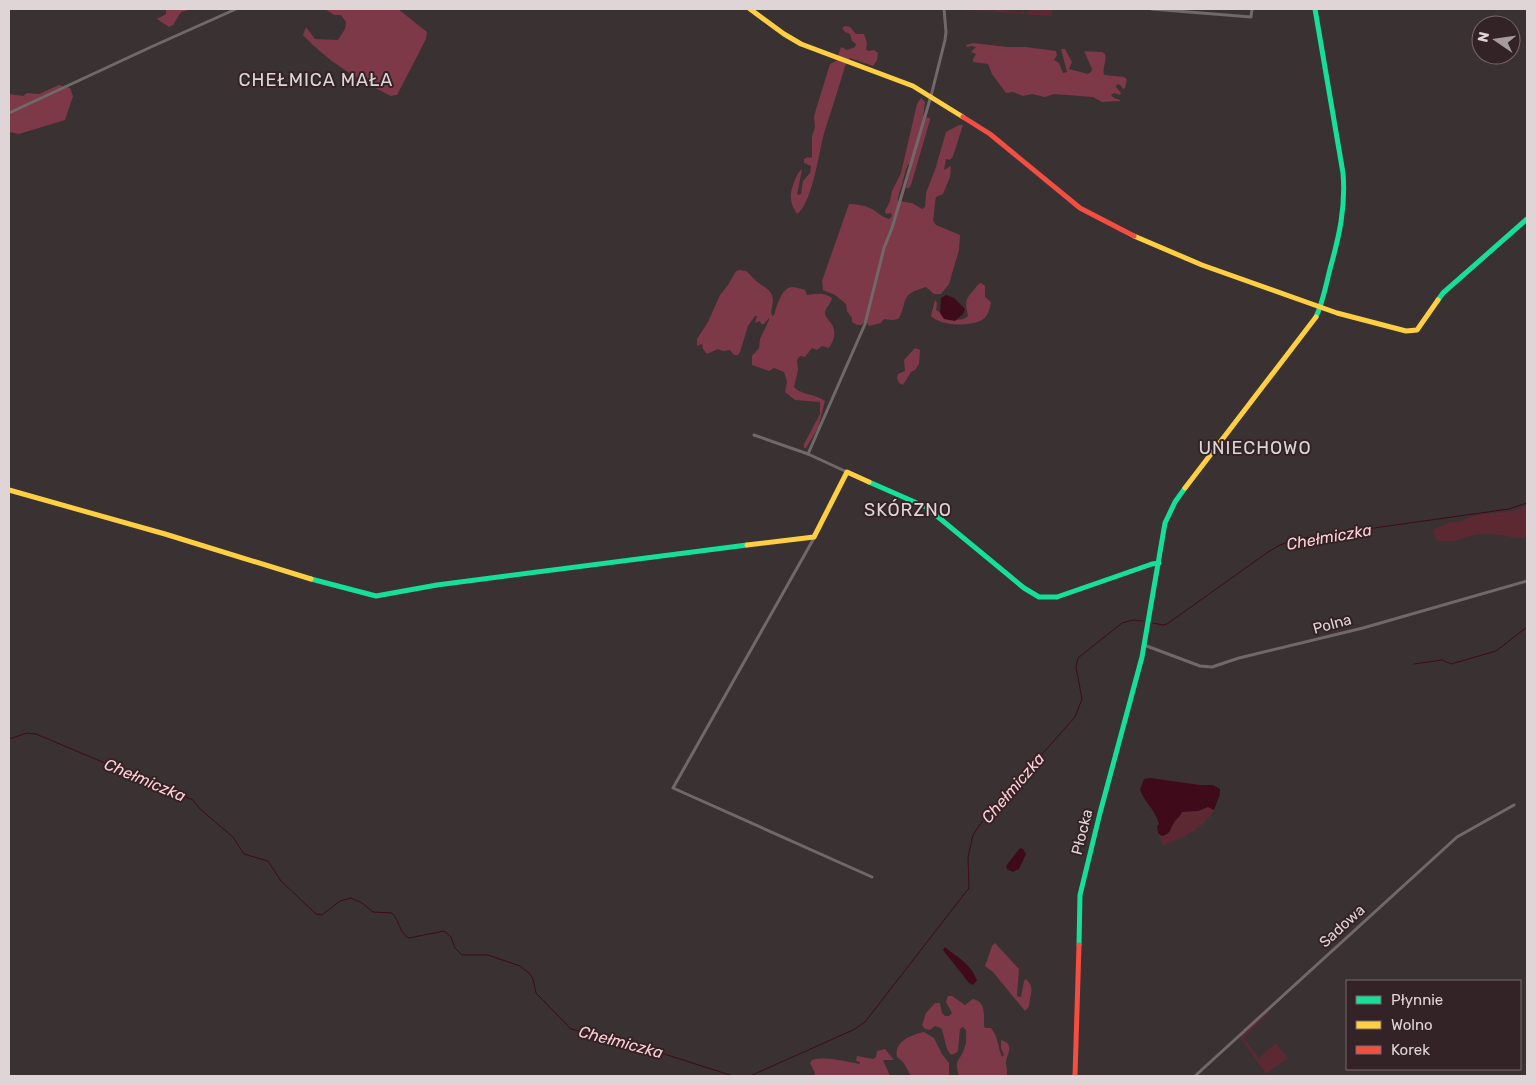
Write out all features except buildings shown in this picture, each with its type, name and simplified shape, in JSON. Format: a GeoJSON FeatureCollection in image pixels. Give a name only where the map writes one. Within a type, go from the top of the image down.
{"type":"FeatureCollection","features":[{"type":"Feature","properties":{"kind":"street"},"geometry":{"type":"LineString","coordinates":[[9,113],[236,9]]}},
{"type":"Feature","properties":{"kind":"street"},"geometry":{"type":"LineString","coordinates":[[750,9],[801,44],[913,86],[931,96],[990,134],[1080,208],[1147,242],[1202,265],[1320,307],[1406,332],[1416,331],[1443,293],[1527,219]]}},
{"type":"Feature","properties":{"kind":"street"},"geometry":{"type":"LineString","coordinates":[[808,454],[867,318],[884,248],[892,228],[931,96],[945,40],[944,9]]}},
{"type":"Feature","properties":{"kind":"street"},"geometry":{"type":"LineString","coordinates":[[1152,9],[1251,16],[1252,9]]}},
{"type":"Feature","properties":{"kind":"street","name":"Płocka"},"geometry":{"type":"LineString","coordinates":[[1075,1076],[1080,895],[1144,645],[1166,523],[1172,508],[1307,329],[1320,307],[1342,222],[1345,195],[1342,167],[1315,9]]}},
{"type":"Feature","properties":{"kind":"street"},"geometry":{"type":"LineString","coordinates":[[754,435],[808,454],[931,510],[1024,588],[1039,597],[1057,597],[1144,566],[1159,564]]}},
{"type":"Feature","properties":{"kind":"street"},"geometry":{"type":"LineString","coordinates":[[847,472],[814,537],[673,788],[872,878]]}},
{"type":"Feature","properties":{"kind":"street"},"geometry":{"type":"LineString","coordinates":[[9,490],[165,534],[332,585],[376,596],[437,585],[814,537]]}},
{"type":"Feature","properties":{"kind":"street","name":"Polna"},"geometry":{"type":"LineString","coordinates":[[1144,645],[1200,666],[1212,667],[1363,628],[1527,581]]}},
{"type":"Feature","properties":{"kind":"street","name":"Sadowa"},"geometry":{"type":"LineString","coordinates":[[1195,1076],[1454,840],[1468,830],[1514,805]]}},
{"type":"Feature","properties":{"kind":"shaded area"},"geometry":{"type":"Polygon","coordinates":[[[166,9],[192,9],[181,12],[173,25],[169,27],[157,19],[166,14],[166,9]]]}},
{"type":"Feature","properties":{"kind":"shaded area"},"geometry":{"type":"Polygon","coordinates":[[[325,9],[398,9],[427,32],[426,39],[397,95],[391,96],[353,75],[322,53],[303,35],[306,27],[315,39],[338,40],[345,29],[346,22],[341,15],[334,15],[325,9]]]}},
{"type":"Feature","properties":{"kind":"shaded area"},"geometry":{"type":"Polygon","coordinates":[[[952,9],[996,11],[996,9],[1006,9],[1006,11],[1022,12],[1024,9],[1024,13],[1029,12],[1029,9],[1052,9],[1052,16],[952,9]]]}},
{"type":"Feature","properties":{"kind":"shaded area"},"geometry":{"type":"Polygon","coordinates":[[[845,26],[850,27],[856,34],[864,34],[867,43],[866,49],[868,51],[874,50],[878,53],[877,60],[873,66],[850,58],[845,66],[825,130],[811,188],[803,208],[797,214],[792,203],[791,191],[802,169],[797,195],[801,194],[803,181],[810,173],[811,166],[804,163],[804,159],[812,157],[812,137],[815,127],[814,116],[830,64],[836,61],[841,47],[847,50],[855,47],[856,44],[852,41],[850,34],[842,28],[845,26]]]}},
{"type":"Feature","properties":{"kind":"shaded area"},"geometry":{"type":"Polygon","coordinates":[[[973,43],[1056,51],[1057,55],[1054,60],[1059,63],[1063,73],[1067,72],[1061,49],[1065,49],[1072,62],[1069,69],[1088,74],[1092,69],[1084,51],[1102,52],[1105,54],[1104,75],[1124,77],[1127,79],[1125,88],[1123,89],[1117,84],[1116,87],[1121,93],[1120,95],[1114,93],[1111,95],[1120,101],[1102,102],[1093,97],[1054,94],[1045,97],[1032,94],[1023,96],[1013,92],[1006,93],[992,74],[988,64],[973,62],[976,54],[971,52],[976,47],[967,47],[966,45],[973,43]]]}},
{"type":"Feature","properties":{"kind":"shaded area"},"geometry":{"type":"Polygon","coordinates":[[[59,85],[70,88],[73,96],[65,120],[19,134],[9,132],[9,94],[23,96],[27,93],[39,94],[59,85]]]}},
{"type":"Feature","properties":{"kind":"shaded area"},"geometry":{"type":"Polygon","coordinates":[[[921,98],[925,102],[923,117],[930,118],[930,120],[911,185],[909,188],[906,188],[911,167],[908,164],[898,201],[912,203],[922,209],[925,207],[926,193],[946,132],[959,125],[963,125],[953,156],[950,160],[946,159],[944,170],[951,166],[950,177],[943,194],[936,197],[933,220],[936,225],[960,235],[959,250],[949,284],[941,294],[934,294],[926,287],[916,290],[906,298],[898,319],[884,319],[881,323],[869,326],[867,323],[857,325],[852,322],[846,304],[835,295],[823,290],[822,281],[849,204],[867,207],[889,219],[892,216],[891,213],[886,214],[885,211],[901,173],[917,104],[921,98]]]}},
{"type":"Feature","properties":{"kind":"shaded area"},"geometry":{"type":"Polygon","coordinates":[[[736,271],[748,273],[771,293],[773,300],[772,316],[782,294],[788,288],[794,287],[805,290],[807,295],[823,294],[832,298],[825,312],[834,329],[833,340],[829,348],[822,346],[817,350],[812,348],[805,357],[800,356],[797,360],[798,370],[794,387],[801,392],[825,401],[818,428],[806,448],[804,448],[804,444],[820,414],[820,402],[795,400],[785,392],[787,382],[784,372],[774,368],[769,371],[752,365],[752,356],[759,348],[760,339],[769,318],[764,324],[761,324],[760,321],[755,323],[757,316],[755,316],[748,326],[738,355],[734,355],[730,350],[723,351],[718,349],[707,354],[702,344],[697,346],[697,339],[708,322],[720,295],[736,271]]]}},
{"type":"Feature","properties":{"kind":"shaded area"},"geometry":{"type":"Polygon","coordinates":[[[981,283],[985,286],[985,297],[991,302],[986,316],[982,320],[970,324],[948,324],[931,316],[935,300],[937,303],[936,310],[952,319],[964,319],[968,316],[967,300],[981,283]]]}},
{"type":"Feature","properties":{"kind":"shaded area"},"geometry":{"type":"Polygon","coordinates":[[[946,295],[954,298],[965,309],[963,314],[955,321],[944,319],[940,313],[941,298],[946,295]]]}},
{"type":"Feature","properties":{"kind":"shaded area"},"geometry":{"type":"Polygon","coordinates":[[[915,348],[920,350],[919,364],[911,372],[903,385],[899,383],[898,374],[905,371],[904,360],[915,348]]]}},
{"type":"Feature","properties":{"kind":"shaded area"},"geometry":{"type":"Polygon","coordinates":[[[1527,506],[1527,538],[1478,534],[1450,541],[1436,540],[1433,530],[1447,523],[1461,521],[1476,515],[1514,511],[1527,506]]]}},
{"type":"Feature","properties":{"kind":"shaded area"},"geometry":{"type":"Polygon","coordinates":[[[1150,778],[1213,785],[1220,789],[1220,794],[1214,810],[1208,807],[1198,811],[1182,812],[1168,833],[1162,836],[1158,833],[1157,826],[1159,824],[1153,810],[1140,790],[1144,779],[1150,778]]]}},
{"type":"Feature","properties":{"kind":"shaded area"},"geometry":{"type":"Polygon","coordinates":[[[1155,779],[1200,785],[1211,808],[1214,810],[1198,828],[1163,846],[1159,835],[1162,836],[1155,779]]]}},
{"type":"Feature","properties":{"kind":"shaded area"},"geometry":{"type":"Polygon","coordinates":[[[1020,848],[1026,854],[1019,869],[1013,872],[1007,869],[1006,866],[1020,848]]]}},
{"type":"Feature","properties":{"kind":"shaded area"},"geometry":{"type":"Polygon","coordinates":[[[995,943],[1019,969],[1017,996],[1021,997],[1026,979],[1031,986],[1029,1006],[1025,1011],[993,972],[985,966],[992,946],[995,943]]]}},
{"type":"Feature","properties":{"kind":"shaded area"},"geometry":{"type":"Polygon","coordinates":[[[945,947],[963,961],[974,974],[977,980],[973,985],[969,983],[943,950],[945,947]]]}},
{"type":"Feature","properties":{"kind":"shaded area"},"geometry":{"type":"Polygon","coordinates":[[[948,996],[952,996],[965,1005],[973,999],[980,1003],[983,1009],[984,1026],[985,1028],[991,1028],[993,1031],[1002,1057],[1004,1055],[1001,1048],[1001,1040],[1006,1042],[1009,1047],[1006,1061],[1007,1076],[959,1076],[957,1062],[966,1044],[966,1030],[963,1027],[960,1029],[958,1051],[951,1055],[947,1049],[941,1028],[935,1026],[930,1030],[925,1029],[922,1025],[926,1013],[935,1003],[940,1003],[942,1013],[945,1016],[949,1016],[952,1013],[946,1002],[948,996]]]}},
{"type":"Feature","properties":{"kind":"shaded area"},"geometry":{"type":"Polygon","coordinates":[[[1269,1011],[1243,1038],[1259,1058],[1276,1043],[1288,1058],[1266,1074],[1240,1037],[1269,1011]]]}},
{"type":"Feature","properties":{"kind":"shaded area"},"geometry":{"type":"Polygon","coordinates":[[[924,1032],[934,1038],[949,1063],[949,1076],[911,1076],[903,1062],[897,1057],[898,1047],[904,1040],[924,1032]]]}},
{"type":"Feature","properties":{"kind":"shaded area"},"geometry":{"type":"Polygon","coordinates":[[[885,1049],[894,1060],[883,1060],[890,1076],[814,1076],[815,1073],[810,1063],[812,1060],[835,1059],[859,1064],[860,1062],[856,1061],[857,1056],[873,1059],[876,1057],[877,1051],[885,1049]]]}},
{"type":"Feature","properties":{"kind":"waterway","name":"Chełmiczka"},"geometry":{"type":"LineString","coordinates":[[1153,623],[1167,624],[1268,552],[1296,539],[1509,509],[1527,503]]}},
{"type":"Feature","properties":{"kind":"waterway","name":"Chełmiczka"},"geometry":{"type":"LineString","coordinates":[[750,1076],[853,1030],[865,1022],[969,888],[968,857],[973,835],[981,823],[1075,717],[1082,699],[1076,667],[1078,658],[1122,623],[1133,620],[1143,621]]}},
{"type":"Feature","properties":{"kind":"waterway"},"geometry":{"type":"LineString","coordinates":[[1414,664],[1442,660],[1451,664],[1496,651],[1527,627]]}},
{"type":"Feature","properties":{"kind":"waterway","name":"Chełmiczka"},"geometry":{"type":"LineString","coordinates":[[9,739],[27,733],[36,734],[193,800],[200,809],[233,837],[244,854],[268,861],[281,881],[316,914],[322,915],[340,901],[351,898],[362,903],[373,912],[392,913],[403,933],[409,938],[444,931],[451,937],[455,948],[462,955],[488,955],[520,966],[533,979],[536,993],[571,1029],[630,1043],[733,1076]]}},
{"type":"Feature","properties":{"kind":"traffic: fast"},"geometry":{"type":"LineString","coordinates":[[1315,9],[1344,186],[1339,234],[1321,305],[1316,317]]}},
{"type":"Feature","properties":{"kind":"traffic: fast"},"geometry":{"type":"LineString","coordinates":[[1438,300],[1443,293],[1527,219]]}},
{"type":"Feature","properties":{"kind":"traffic: fast"},"geometry":{"type":"LineString","coordinates":[[869,482],[926,507],[1024,588],[1039,597],[1057,597],[1159,563]]}},
{"type":"Feature","properties":{"kind":"traffic: fast"},"geometry":{"type":"LineString","coordinates":[[1079,945],[1080,895],[1142,657],[1165,523],[1175,502],[1185,488]]}},
{"type":"Feature","properties":{"kind":"traffic: fast"},"geometry":{"type":"LineString","coordinates":[[311,579],[376,596],[437,585],[747,545]]}},
{"type":"Feature","properties":{"kind":"traffic: slow"},"geometry":{"type":"LineString","coordinates":[[750,9],[801,44],[913,86],[963,117]]}},
{"type":"Feature","properties":{"kind":"traffic: slow"},"geometry":{"type":"LineString","coordinates":[[1134,236],[1202,265],[1337,313],[1406,331],[1417,330],[1438,300]]}},
{"type":"Feature","properties":{"kind":"traffic: slow"},"geometry":{"type":"LineString","coordinates":[[1185,488],[1316,317]]}},
{"type":"Feature","properties":{"kind":"traffic: slow"},"geometry":{"type":"LineString","coordinates":[[747,545],[814,537],[847,472],[869,482]]}},
{"type":"Feature","properties":{"kind":"traffic: slow"},"geometry":{"type":"LineString","coordinates":[[9,490],[165,534],[311,579]]}},
{"type":"Feature","properties":{"kind":"traffic: jam"},"geometry":{"type":"LineString","coordinates":[[963,117],[990,134],[1080,208],[1134,236]]}},
{"type":"Feature","properties":{"kind":"traffic: jam"},"geometry":{"type":"LineString","coordinates":[[1075,1076],[1079,945]]}},
{"type":"Feature","properties":{"kind":"district","name":"CHEŁMICA MAŁA"},"geometry":{"type":"Point","coordinates":[316,80]}},
{"type":"Feature","properties":{"kind":"district","name":"UNIECHOWO"},"geometry":{"type":"Point","coordinates":[1255,448]}},
{"type":"Feature","properties":{"kind":"district","name":"SKÓRZNO"},"geometry":{"type":"Point","coordinates":[908,510]}}]}
